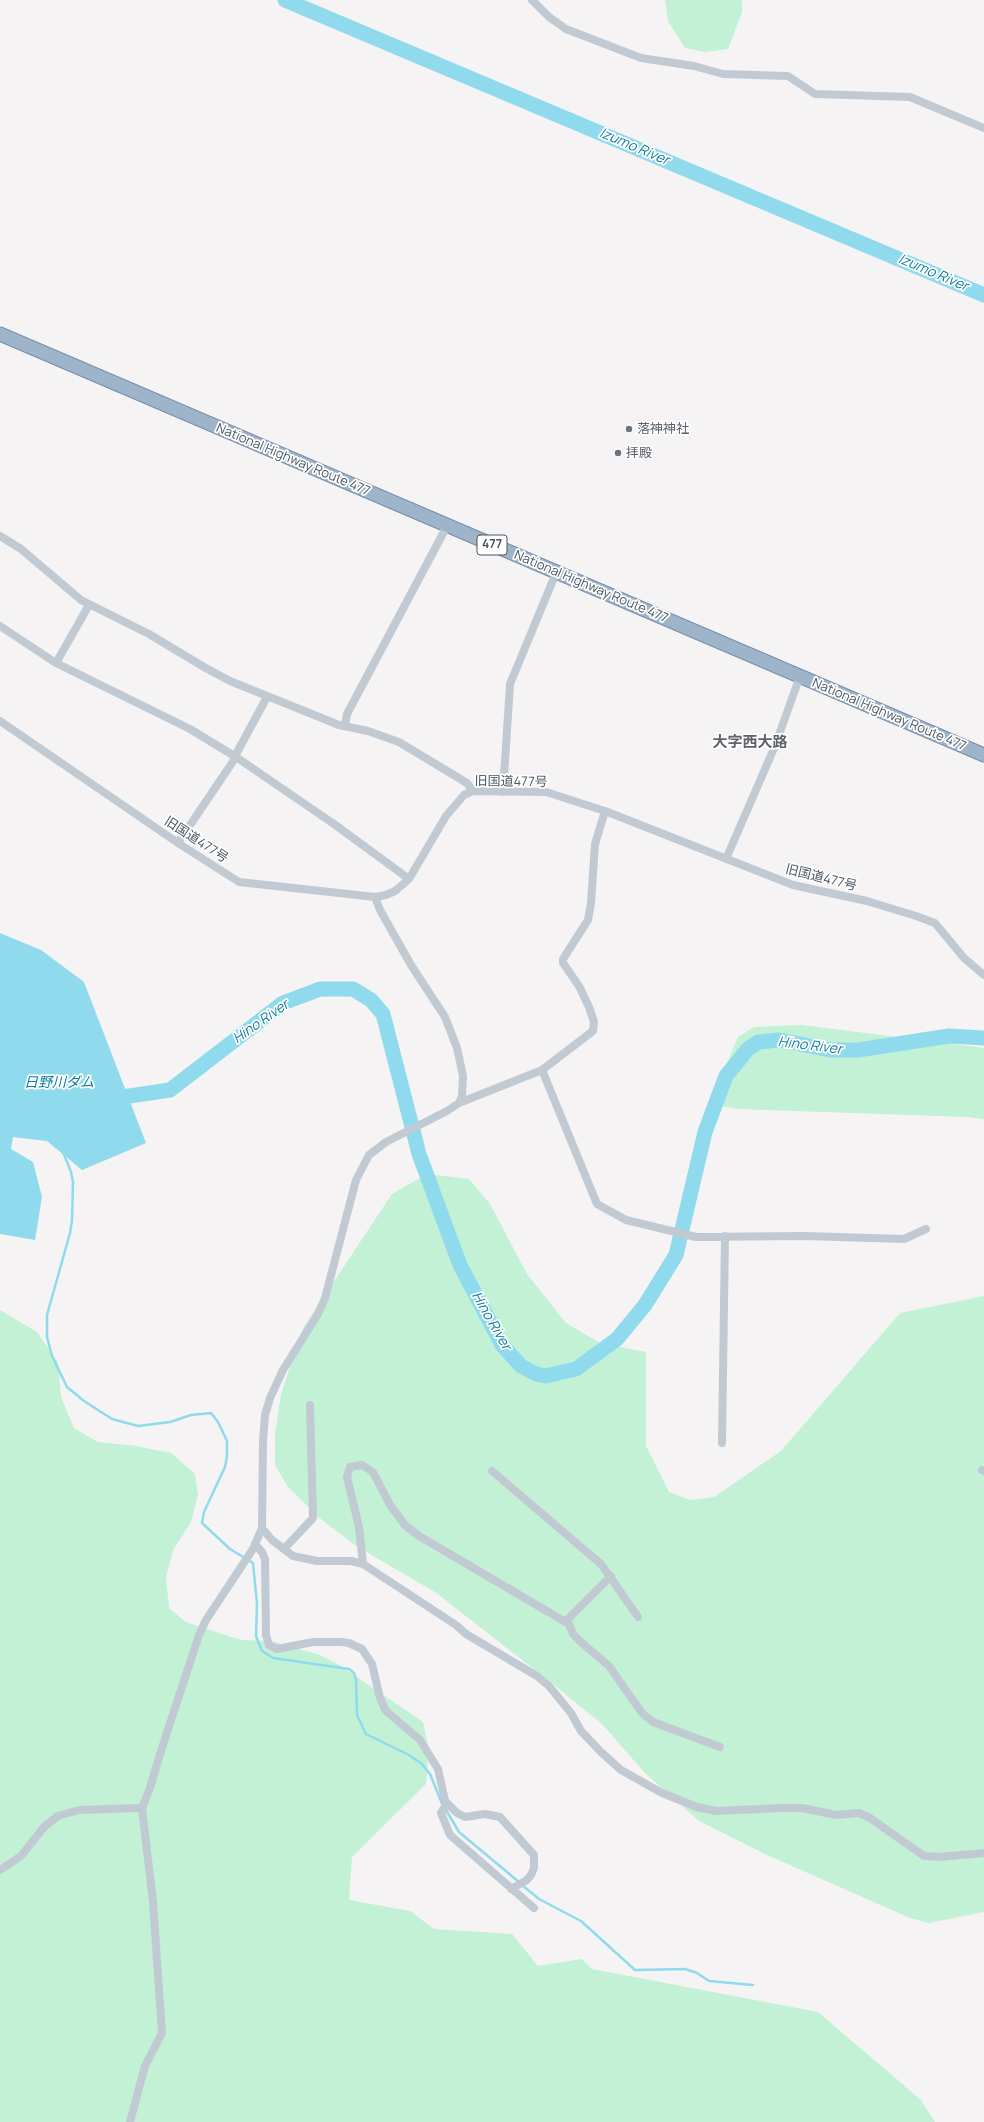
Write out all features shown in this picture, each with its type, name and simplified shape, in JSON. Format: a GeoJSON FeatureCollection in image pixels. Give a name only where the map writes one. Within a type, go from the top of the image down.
{"type":"FeatureCollection","features":[{"type":"Feature","properties":{"kind":"highway","name":"National Highway Route 477"},"geometry":{"type":"LineString","coordinates":[[0,334],[984,755]]}},
{"type":"Feature","properties":{"kind":"street"},"geometry":{"type":"LineString","coordinates":[[532,0],[549,17],[566,29],[641,58],[694,66],[723,74],[788,76],[815,94],[910,97],[984,128]]}},
{"type":"Feature","properties":{"kind":"street"},"geometry":{"type":"LineString","coordinates":[[345,726],[351,708],[447,526]]}},
{"type":"Feature","properties":{"kind":"street"},"geometry":{"type":"LineString","coordinates":[[0,536],[21,549],[67,590],[89,605],[150,634],[230,681],[267,697],[345,726],[368,731],[399,742],[467,783],[473,791]]}},
{"type":"Feature","properties":{"kind":"street"},"geometry":{"type":"LineString","coordinates":[[503,792],[510,684],[556,572]]}},
{"type":"Feature","properties":{"kind":"street"},"geometry":{"type":"LineString","coordinates":[[56,663],[89,605]]}},
{"type":"Feature","properties":{"kind":"street"},"geometry":{"type":"LineString","coordinates":[[0,626],[56,663],[190,729],[235,756],[328,819],[409,879]]}},
{"type":"Feature","properties":{"kind":"street"},"geometry":{"type":"LineString","coordinates":[[726,859],[775,746],[800,676]]}},
{"type":"Feature","properties":{"kind":"street"},"geometry":{"type":"LineString","coordinates":[[178,843],[235,756],[267,697]]}},
{"type":"Feature","properties":{"kind":"street","name":"旧国道477号"},"geometry":{"type":"LineString","coordinates":[[0,720],[178,843],[238,882],[375,897],[386,895],[395,891],[409,879],[446,816],[464,795],[473,791],[546,792],[605,811],[793,885],[867,902],[916,916],[935,924],[964,958],[984,975]]}},
{"type":"Feature","properties":{"kind":"street"},"geometry":{"type":"LineString","coordinates":[[130,2122],[145,2066],[162,2033],[153,1902],[142,1808],[150,1788],[199,1636],[206,1620],[254,1546],[262,1528],[263,1441],[265,1415],[269,1402],[283,1370],[318,1314],[326,1291],[356,1180],[364,1161],[376,1148],[447,1111],[458,1103],[542,1070],[593,1031],[594,1022],[583,994],[563,963],[563,959],[588,920],[591,903],[595,844],[605,811]]}},
{"type":"Feature","properties":{"kind":"street"},"geometry":{"type":"LineString","coordinates":[[375,897],[380,910],[411,965],[432,995],[447,1023],[457,1048],[463,1076],[462,1096],[458,1103]]}},
{"type":"Feature","properties":{"kind":"street"},"geometry":{"type":"LineString","coordinates":[[542,1070],[597,1204],[626,1220],[696,1237],[725,1236],[904,1239],[926,1230]]}},
{"type":"Feature","properties":{"kind":"street"},"geometry":{"type":"LineString","coordinates":[[722,1443],[725,1236]]}},
{"type":"Feature","properties":{"kind":"street"},"geometry":{"type":"LineString","coordinates":[[284,1549],[313,1518],[310,1405]]}},
{"type":"Feature","properties":{"kind":"street"},"geometry":{"type":"LineString","coordinates":[[363,1564],[359,1527],[348,1477],[350,1467],[362,1465],[373,1472],[390,1505],[405,1525],[419,1536],[565,1622],[582,1642],[609,1666],[642,1713],[653,1722],[720,1748]]}},
{"type":"Feature","properties":{"kind":"street"},"geometry":{"type":"LineString","coordinates":[[492,1472],[601,1564],[611,1576],[638,1617]]}},
{"type":"Feature","properties":{"kind":"street"},"geometry":{"type":"LineString","coordinates":[[262,1528],[272,1540],[293,1556],[316,1561],[351,1561],[363,1564],[456,1625],[466,1634],[536,1676],[549,1686],[571,1713],[581,1731],[601,1752],[621,1770],[662,1793],[697,1806],[716,1811],[802,1808],[836,1815],[859,1813],[870,1818],[924,1856],[939,1857],[984,1853]]}},
{"type":"Feature","properties":{"kind":"street"},"geometry":{"type":"LineString","coordinates":[[254,1546],[262,1552],[265,1559],[266,1635],[269,1645],[277,1649],[313,1642],[340,1642],[349,1643],[362,1649],[372,1664],[382,1704],[386,1711],[420,1740],[436,1765],[442,1779],[446,1803],[441,1813],[450,1835],[513,1888],[534,1908]]}},
{"type":"Feature","properties":{"kind":"street"},"geometry":{"type":"LineString","coordinates":[[565,1622],[611,1576]]}},
{"type":"Feature","properties":{"kind":"street"},"geometry":{"type":"LineString","coordinates":[[446,1803],[457,1813],[465,1817],[493,1814],[505,1822],[534,1855],[534,1868],[526,1881],[513,1888]]}},
{"type":"Feature","properties":{"kind":"street"},"geometry":{"type":"LineString","coordinates":[[0,1870],[21,1856],[44,1826],[58,1816],[79,1810],[142,1808]]}},
{"type":"Feature","properties":{"kind":"green space"},"geometry":{"type":"Polygon","coordinates":[[[665,0],[742,0],[742,12],[728,49],[705,52],[685,48],[668,21],[665,0]]]}},
{"type":"Feature","properties":{"kind":"green space"},"geometry":{"type":"Polygon","coordinates":[[[802,1025],[984,1048],[984,1119],[967,1117],[737,1109],[721,1106],[716,1090],[738,1037],[754,1027],[802,1025]]]}},
{"type":"Feature","properties":{"kind":"green space"},"geometry":{"type":"Polygon","coordinates":[[[427,1174],[469,1179],[490,1204],[527,1274],[566,1323],[600,1343],[646,1352],[646,1446],[669,1492],[690,1500],[714,1497],[781,1451],[900,1313],[984,1296],[984,1912],[929,1923],[910,1918],[767,1855],[699,1821],[645,1773],[603,1725],[553,1684],[435,1592],[356,1546],[317,1516],[288,1487],[275,1465],[275,1434],[281,1394],[303,1328],[392,1194],[427,1174]]]}},
{"type":"Feature","properties":{"kind":"green space"},"geometry":{"type":"Polygon","coordinates":[[[0,1310],[37,1332],[58,1362],[61,1397],[74,1428],[98,1442],[136,1446],[171,1453],[195,1474],[198,1495],[191,1522],[173,1550],[166,1577],[169,1608],[186,1622],[241,1640],[272,1641],[320,1655],[341,1666],[423,1722],[429,1750],[426,1784],[352,1857],[349,1900],[410,1911],[434,1929],[512,1934],[538,1966],[582,1959],[592,1969],[818,2012],[920,2099],[935,2122],[0,2122],[0,1310]]]}},
{"type":"Feature","properties":{"kind":"water","name":"日野川ダム"},"geometry":{"type":"Polygon","coordinates":[[[0,933],[41,950],[84,982],[146,1143],[82,1170],[47,1141],[13,1137],[11,1149],[33,1162],[42,1197],[35,1240],[0,1234],[0,933]]]}},
{"type":"Feature","properties":{"kind":"waterway","name":"Izumo River"},"geometry":{"type":"LineString","coordinates":[[285,0],[984,295]]}},
{"type":"Feature","properties":{"kind":"waterway","name":"Hino River"},"geometry":{"type":"LineString","coordinates":[[109,1099],[170,1090],[283,1003],[320,989],[353,989],[371,1000],[383,1014],[419,1154],[460,1265],[502,1345],[521,1366],[536,1374],[545,1376],[576,1369],[617,1339],[645,1305],[676,1255],[705,1132],[726,1076],[748,1049],[758,1042],[780,1040],[830,1050],[858,1050],[949,1036],[984,1038]]}},
{"type":"Feature","properties":{"kind":"waterway"},"geometry":{"type":"LineString","coordinates":[[63,1152],[71,1172],[73,1182],[72,1221],[47,1315],[47,1337],[52,1356],[67,1387],[84,1401],[112,1419],[138,1426],[170,1422],[191,1415],[211,1413],[218,1422],[227,1441],[227,1456],[225,1467],[204,1512],[202,1523],[230,1549],[253,1563],[257,1604],[256,1636],[262,1651],[273,1658],[349,1669],[354,1673],[356,1680],[357,1715],[366,1734],[409,1755],[422,1764],[430,1774],[443,1806]]}},
{"type":"Feature","properties":{"kind":"waterway"},"geometry":{"type":"LineString","coordinates":[[446,1810],[459,1832],[519,1882]]}},
{"type":"Feature","properties":{"kind":"waterway"},"geometry":{"type":"LineString","coordinates":[[522,1885],[539,1899],[581,1921],[635,1970],[685,1969],[697,1973],[709,1981],[753,1985]]}},
{"type":"Feature","properties":{"kind":"place","name":"落神神社"},"geometry":{"type":"Point","coordinates":[629,429]}},
{"type":"Feature","properties":{"kind":"place","name":"拝殿"},"geometry":{"type":"Point","coordinates":[618,453]}},
{"type":"Feature","properties":{"kind":"district","name":"大字西大路"},"geometry":{"type":"Point","coordinates":[750,743]}}]}
